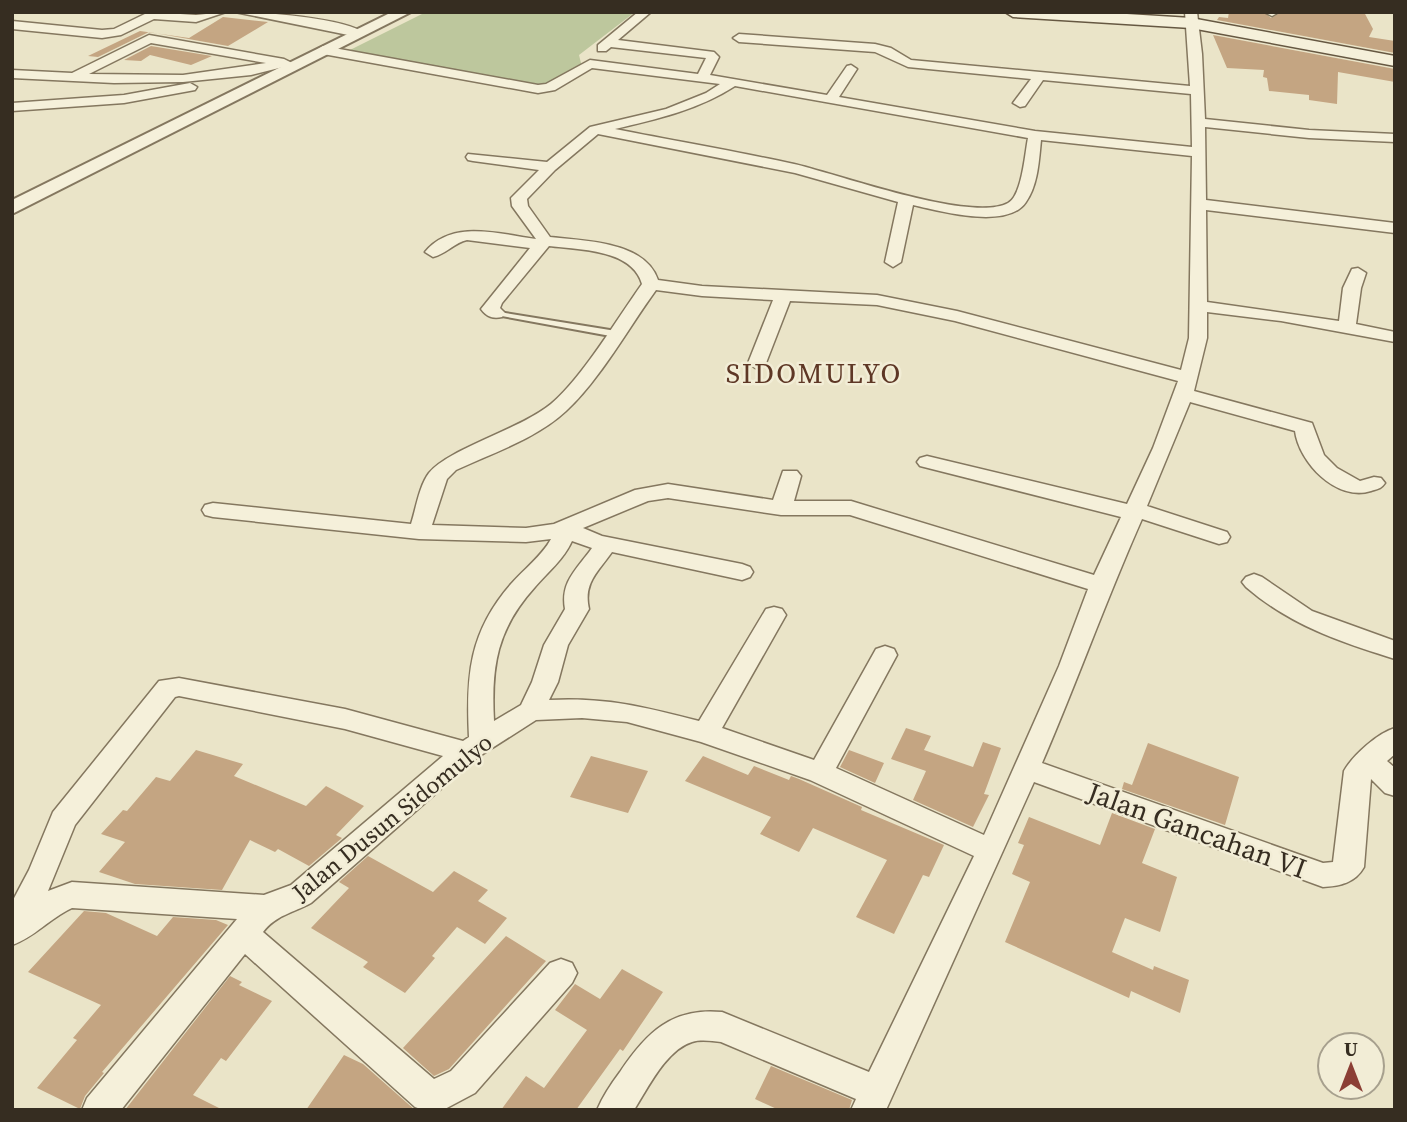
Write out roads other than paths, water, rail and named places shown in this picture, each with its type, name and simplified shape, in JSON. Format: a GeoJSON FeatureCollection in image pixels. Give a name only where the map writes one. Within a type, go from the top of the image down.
{"type":"FeatureCollection","features":[{"type":"Feature","properties":{"kind":"main road"},"geometry":{"type":"LineString","coordinates":[[1013,12],[1191,18],[1395,61]]}},
{"type":"Feature","properties":{"kind":"street"},"geometry":{"type":"LineString","coordinates":[[12,25],[102,34],[117,32],[152,15],[196,19],[219,12]]}},
{"type":"Feature","properties":{"kind":"street"},"geometry":{"type":"LineString","coordinates":[[241,12],[300,20],[358,33]]}},
{"type":"Feature","properties":{"kind":"street"},"geometry":{"type":"LineString","coordinates":[[12,208],[288,65],[404,12]]}},
{"type":"Feature","properties":{"kind":"street"},"geometry":{"type":"LineString","coordinates":[[590,64],[588,58],[645,12]]}},
{"type":"Feature","properties":{"kind":"street"},"geometry":{"type":"LineString","coordinates":[[614,1110],[659,1046],[687,1028],[703,1026],[722,1027],[872,1100],[991,851],[1071,666],[1101,585],[1163,448],[1186,386],[1198,338],[1199,152],[1195,36],[1191,18]]}},
{"type":"Feature","properties":{"kind":"street"},"geometry":{"type":"LineString","coordinates":[[739,38],[875,48],[887,51],[908,63],[1197,91]]}},
{"type":"Feature","properties":{"kind":"street"},"geometry":{"type":"LineString","coordinates":[[76,76],[149,39],[288,65]]}},
{"type":"Feature","properties":{"kind":"street"},"geometry":{"type":"LineString","coordinates":[[609,43],[710,55],[713,57],[702,78]]}},
{"type":"Feature","properties":{"kind":"street"},"geometry":{"type":"LineString","coordinates":[[323,50],[538,89],[550,87],[590,64],[733,82],[1035,135],[1199,152]]}},
{"type":"Feature","properties":{"kind":"street"},"geometry":{"type":"LineString","coordinates":[[12,107],[155,96],[224,76],[288,65]]}},
{"type":"Feature","properties":{"kind":"street"},"geometry":{"type":"LineString","coordinates":[[831,99],[851,69]]}},
{"type":"Feature","properties":{"kind":"street"},"geometry":{"type":"LineString","coordinates":[[12,74],[154,79],[224,76]]}},
{"type":"Feature","properties":{"kind":"street"},"geometry":{"type":"LineString","coordinates":[[1020,103],[1039,77]]}},
{"type":"Feature","properties":{"kind":"street"},"geometry":{"type":"LineString","coordinates":[[543,243],[520,206],[519,198],[550,167],[596,130],[670,112],[711,96],[733,82]]}},
{"type":"Feature","properties":{"kind":"street"},"geometry":{"type":"LineString","coordinates":[[1196,122],[1309,134],[1393,134]]}},
{"type":"Feature","properties":{"kind":"street"},"geometry":{"type":"LineString","coordinates":[[596,130],[799,170],[906,200],[980,212],[998,212],[1014,206],[1023,196],[1035,135]]}},
{"type":"Feature","properties":{"kind":"street"},"geometry":{"type":"LineString","coordinates":[[473,157],[550,167]]}},
{"type":"Feature","properties":{"kind":"street"},"geometry":{"type":"LineString","coordinates":[[893,262],[906,200]]}},
{"type":"Feature","properties":{"kind":"street"},"geometry":{"type":"LineString","coordinates":[[1198,204],[1395,228]]}},
{"type":"Feature","properties":{"kind":"street"},"geometry":{"type":"LineString","coordinates":[[433,252],[452,239],[467,235],[601,249],[633,258],[645,267],[651,284]]}},
{"type":"Feature","properties":{"kind":"street"},"geometry":{"type":"LineString","coordinates":[[496,313],[490,309],[495,301],[543,243]]}},
{"type":"Feature","properties":{"kind":"street"},"geometry":{"type":"LineString","coordinates":[[1347,327],[1352,288],[1358,273]]}},
{"type":"Feature","properties":{"kind":"street"},"geometry":{"type":"LineString","coordinates":[[651,284],[702,291],[877,300],[916,307],[1186,386],[1305,427],[1312,456],[1332,475],[1359,488],[1374,483]]}},
{"type":"Feature","properties":{"kind":"street"},"geometry":{"type":"LineString","coordinates":[[419,532],[437,477],[449,466],[527,429],[558,408],[579,385],[651,284]]}},
{"type":"Feature","properties":{"kind":"street"},"geometry":{"type":"LineString","coordinates":[[757,363],[784,295]]}},
{"type":"Feature","properties":{"kind":"street"},"geometry":{"type":"LineString","coordinates":[[1197,306],[1282,316],[1395,337]]}},
{"type":"Feature","properties":{"kind":"street"},"geometry":{"type":"LineString","coordinates":[[928,462],[1135,512],[1219,537]]}},
{"type":"Feature","properties":{"kind":"street"},"geometry":{"type":"LineString","coordinates":[[781,508],[790,476]]}},
{"type":"Feature","properties":{"kind":"street"},"geometry":{"type":"LineString","coordinates":[[213,510],[419,532],[526,535],[562,528],[654,492],[668,491],[781,508],[851,508],[1101,585]]}},
{"type":"Feature","properties":{"kind":"street"},"geometry":{"type":"LineString","coordinates":[[562,528],[605,546],[637,548],[742,572]]}},
{"type":"Feature","properties":{"kind":"street"},"geometry":{"type":"LineString","coordinates":[[12,934],[43,872],[63,820],[168,688],[179,687],[345,719],[474,747],[479,682],[499,616],[556,549],[562,539],[562,528]]}},
{"type":"Feature","properties":{"kind":"street"},"geometry":{"type":"LineString","coordinates":[[531,711],[545,682],[556,645],[577,609],[574,594],[577,585],[605,546]]}},
{"type":"Feature","properties":{"kind":"street"},"geometry":{"type":"LineString","coordinates":[[1254,582],[1276,602],[1327,629],[1395,650]]}},
{"type":"Feature","properties":{"kind":"street"},"geometry":{"type":"LineString","coordinates":[[706,733],[774,615]]}},
{"type":"Feature","properties":{"kind":"street"},"geometry":{"type":"LineString","coordinates":[[820,773],[885,655]]}},
{"type":"Feature","properties":{"kind":"street","name":"Jalan Dusun Sidomulyo"},"geometry":{"type":"LineString","coordinates":[[12,934],[42,908],[56,899],[72,895],[264,908],[282,904],[301,894],[474,747],[531,711],[583,708],[627,712],[706,733],[820,773],[991,851]]}},
{"type":"Feature","properties":{"kind":"street","name":"Jalan Gancahan VI"},"geometry":{"type":"LineString","coordinates":[[1026,768],[1323,875],[1338,874],[1349,867],[1358,771],[1395,738]]}},
{"type":"Feature","properties":{"kind":"street"},"geometry":{"type":"LineString","coordinates":[[1370,762],[1395,785]]}},
{"type":"Feature","properties":{"kind":"street","name":"Jalan Dusun Sidomulyo"},"geometry":{"type":"LineString","coordinates":[[99,1110],[264,908]]}},
{"type":"Feature","properties":{"kind":"street"},"geometry":{"type":"LineString","coordinates":[[243,933],[427,1095],[434,1096],[444,1095],[463,1082],[562,973]]}},
{"type":"Feature","properties":{"kind":"lane"},"geometry":{"type":"LineString","coordinates":[[496,313],[616,334]]}},
{"type":"Feature","properties":{"kind":"district","name":"SIDOMULYO"},"geometry":{"type":"Point","coordinates":[814,373]}}]}
